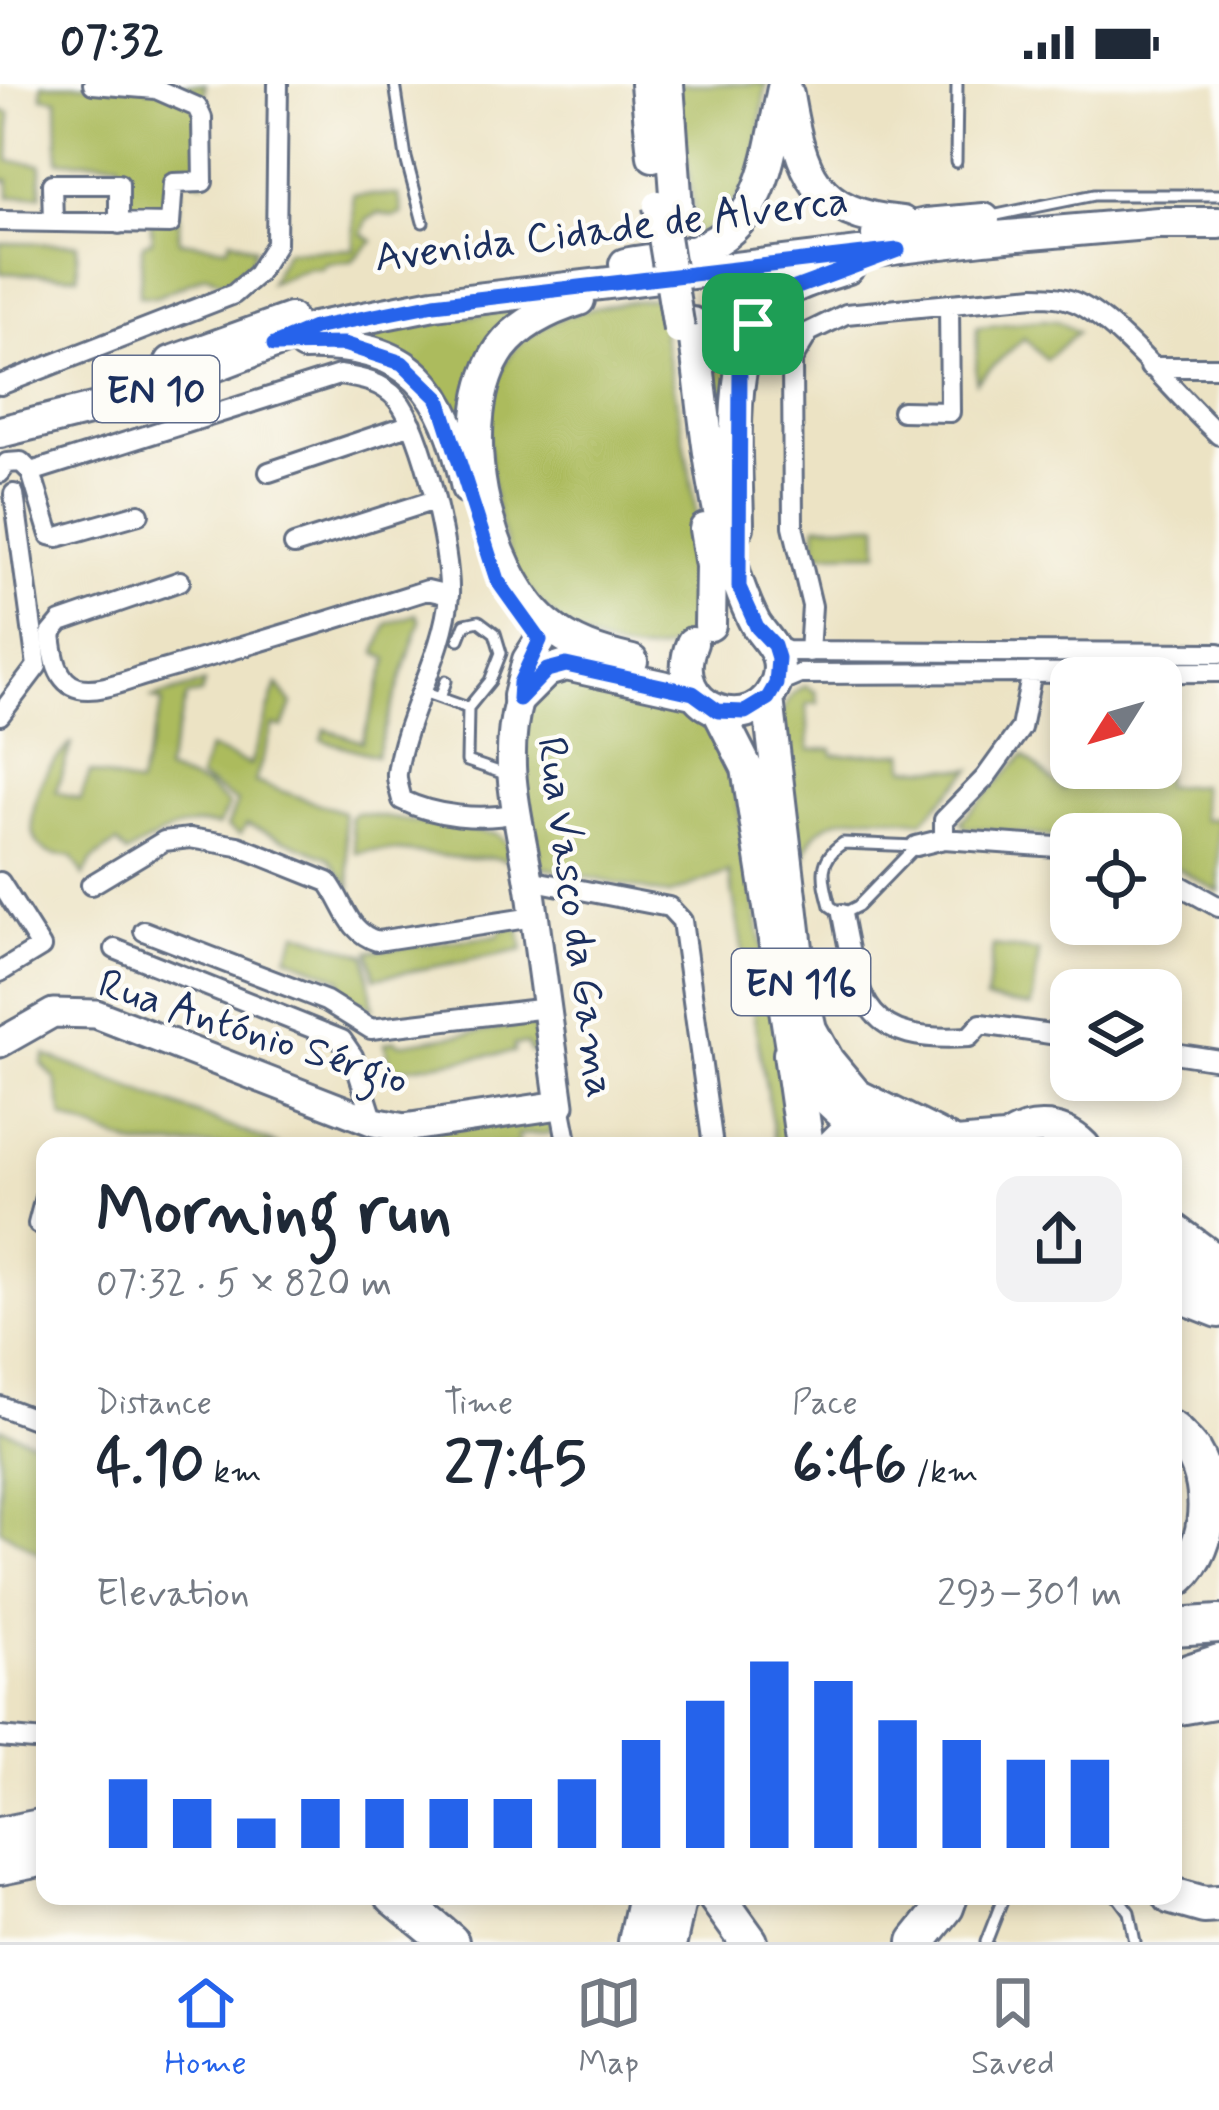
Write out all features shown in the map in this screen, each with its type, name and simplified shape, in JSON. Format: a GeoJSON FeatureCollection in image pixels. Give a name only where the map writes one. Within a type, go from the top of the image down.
{"type":"FeatureCollection","features":[{"type":"Feature","properties":{"kind":"highway"},"geometry":{"type":"LineString","coordinates":[[792,1054],[805,1137]]}},
{"type":"Feature","properties":{"kind":"highway"},"geometry":{"type":"LineString","coordinates":[[1182,1295],[1219,1309]]}},
{"type":"Feature","properties":{"kind":"highway"},"geometry":{"type":"LineString","coordinates":[[1182,1441],[1194,1454],[1206,1494],[1204,1538],[1182,1575]]}},
{"type":"Feature","properties":{"kind":"highway"},"geometry":{"type":"LineString","coordinates":[[1182,1626],[1219,1624]]}},
{"type":"Feature","properties":{"kind":"highway"},"geometry":{"type":"LineString","coordinates":[[1182,1662],[1219,1661]]}},
{"type":"Feature","properties":{"kind":"highway"},"geometry":{"type":"LineString","coordinates":[[1182,1675],[1219,1661]]}},
{"type":"Feature","properties":{"kind":"highway"},"geometry":{"type":"LineString","coordinates":[[1182,1705],[1219,1699]]}},
{"type":"Feature","properties":{"kind":"highway"},"geometry":{"type":"LineString","coordinates":[[0,1836],[36,1829]]}},
{"type":"Feature","properties":{"kind":"highway"},"geometry":{"type":"LineString","coordinates":[[0,1867],[36,1859]]}},
{"type":"Feature","properties":{"kind":"highway"},"geometry":{"type":"LineString","coordinates":[[1182,1899],[1219,1904]]}},
{"type":"Feature","properties":{"kind":"highway"},"geometry":{"type":"LineString","coordinates":[[405,1905],[450,1942]]}},
{"type":"Feature","properties":{"kind":"highway"},"geometry":{"type":"LineString","coordinates":[[638,1942],[645,1905]]}},
{"type":"Feature","properties":{"kind":"highway"},"geometry":{"type":"LineString","coordinates":[[668,1942],[676,1905]]}},
{"type":"Feature","properties":{"kind":"highway"},"geometry":{"type":"LineString","coordinates":[[722,1905],[749,1942]]}},
{"type":"Feature","properties":{"kind":"highway"},"geometry":{"type":"LineString","coordinates":[[917,1942],[945,1907],[965,1914]]}},
{"type":"Feature","properties":{"kind":"main road"},"geometry":{"type":"LineString","coordinates":[[519,699],[547,670],[566,665],[745,712],[772,691],[778,658],[739,587],[717,492],[646,84]]}},
{"type":"Feature","properties":{"kind":"main road"},"geometry":{"type":"LineString","coordinates":[[668,84],[668,207]]}},
{"type":"Feature","properties":{"kind":"main road"},"geometry":{"type":"LineString","coordinates":[[785,84],[798,152],[830,199],[875,220],[926,224]]}},
{"type":"Feature","properties":{"kind":"main road"},"geometry":{"type":"LineString","coordinates":[[632,661],[591,651],[546,624],[512,582],[494,540],[478,450],[480,397],[501,349],[543,312],[624,274],[696,250],[741,223],[765,176],[785,84]]}},
{"type":"Feature","properties":{"kind":"main road","name":"Avenida Cidade de Alverca"},"geometry":{"type":"LineString","coordinates":[[0,432],[117,404],[314,328],[434,304],[875,236],[926,224],[1159,206],[1219,206]]}},
{"type":"Feature","properties":{"kind":"main road","name":"Avenida Cidade de Alverca"},"geometry":{"type":"LineString","coordinates":[[34,422],[104,388],[240,334],[322,308],[434,286],[624,274],[1137,225],[1219,223]]}},
{"type":"Feature","properties":{"kind":"main road"},"geometry":{"type":"LineString","coordinates":[[739,587],[740,362],[753,324],[787,291],[898,250]]}},
{"type":"Feature","properties":{"kind":"main road"},"geometry":{"type":"LineString","coordinates":[[686,326],[711,566],[701,634],[686,668],[706,702]]}},
{"type":"Feature","properties":{"kind":"main road"},"geometry":{"type":"LineString","coordinates":[[274,345],[344,344],[402,363],[439,399],[497,580],[540,640],[590,670]]}},
{"type":"Feature","properties":{"kind":"main road"},"geometry":{"type":"LineString","coordinates":[[540,640],[554,641],[589,659],[632,661],[661,658],[734,620],[766,636]]}},
{"type":"Feature","properties":{"kind":"main road"},"geometry":{"type":"LineString","coordinates":[[519,699],[524,672],[540,640]]}},
{"type":"Feature","properties":{"kind":"main road","name":"EN 116"},"geometry":{"type":"LineString","coordinates":[[772,691],[799,968],[811,1030],[857,1095],[942,1137]]}},
{"type":"Feature","properties":{"kind":"main road","name":"Rua Vasco da Gama"},"geometry":{"type":"LineString","coordinates":[[519,699],[511,728],[510,776],[560,1106]]}},
{"type":"Feature","properties":{"kind":"main road","name":"EN 116"},"geometry":{"type":"LineString","coordinates":[[706,702],[746,768],[792,1054],[845,1136]]}},
{"type":"Feature","properties":{"kind":"main road","name":"Rua António Sérgio"},"geometry":{"type":"LineString","coordinates":[[0,1043],[53,1013],[96,1014],[374,1123],[404,1128],[560,1106]]}},
{"type":"Feature","properties":{"kind":"main road"},"geometry":{"type":"LineString","coordinates":[[1010,1137],[1039,1127],[1069,1137]]}},
{"type":"Feature","properties":{"kind":"main road"},"geometry":{"type":"LineString","coordinates":[[1182,1235],[1219,1262]]}},
{"type":"Feature","properties":{"kind":"main road"},"geometry":{"type":"LineString","coordinates":[[1182,1262],[1219,1279]]}},
{"type":"Feature","properties":{"kind":"street"},"geometry":{"type":"LineString","coordinates":[[0,221],[170,224],[172,183],[202,182],[202,118],[197,107],[156,89],[93,84]]}},
{"type":"Feature","properties":{"kind":"street"},"geometry":{"type":"LineString","coordinates":[[0,385],[235,294],[257,274],[276,244],[278,84]]}},
{"type":"Feature","properties":{"kind":"street"},"geometry":{"type":"LineString","coordinates":[[53,222],[52,184],[119,184],[118,224]]}},
{"type":"Feature","properties":{"kind":"street"},"geometry":{"type":"LineString","coordinates":[[809,652],[812,606],[793,526],[792,360],[809,332],[846,314],[1035,296],[1065,298],[1090,311],[1219,435]]}},
{"type":"Feature","properties":{"kind":"street"},"geometry":{"type":"LineString","coordinates":[[902,411],[950,412],[950,304]]}},
{"type":"Feature","properties":{"kind":"street"},"geometry":{"type":"LineString","coordinates":[[1150,367],[1219,367]]}},
{"type":"Feature","properties":{"kind":"street"},"geometry":{"type":"LineString","coordinates":[[13,474],[339,375],[368,379],[394,395],[412,424],[435,500],[448,595],[431,695],[396,777],[402,800],[420,809],[476,816],[516,813]]}},
{"type":"Feature","properties":{"kind":"street"},"geometry":{"type":"LineString","coordinates":[[0,715],[37,666],[13,474],[34,422]]}},
{"type":"Feature","properties":{"kind":"street"},"geometry":{"type":"LineString","coordinates":[[269,472],[412,424]]}},
{"type":"Feature","properties":{"kind":"street"},"geometry":{"type":"LineString","coordinates":[[13,474],[50,535],[58,537],[139,514]]}},
{"type":"Feature","properties":{"kind":"street"},"geometry":{"type":"LineString","coordinates":[[294,545],[435,500]]}},
{"type":"Feature","properties":{"kind":"street"},"geometry":{"type":"LineString","coordinates":[[180,581],[61,622],[51,634],[54,661],[66,680],[80,688],[112,684],[427,590],[448,595]]}},
{"type":"Feature","properties":{"kind":"street"},"geometry":{"type":"LineString","coordinates":[[766,636],[787,651],[809,652],[1219,653]]}},
{"type":"Feature","properties":{"kind":"street"},"geometry":{"type":"LineString","coordinates":[[772,691],[800,674],[1219,671]]}},
{"type":"Feature","properties":{"kind":"street"},"geometry":{"type":"LineString","coordinates":[[944,839],[944,820],[985,778],[1021,728],[1032,672]]}},
{"type":"Feature","properties":{"kind":"street"},"geometry":{"type":"LineString","coordinates":[[91,885],[164,841],[212,839],[328,882],[340,897],[348,921],[361,935],[377,941],[534,917]]}},
{"type":"Feature","properties":{"kind":"street"},"geometry":{"type":"LineString","coordinates":[[916,845],[944,839],[1050,847]]}},
{"type":"Feature","properties":{"kind":"street"},"geometry":{"type":"LineString","coordinates":[[529,880],[669,907],[682,921],[712,1137]]}},
{"type":"Feature","properties":{"kind":"street"},"geometry":{"type":"LineString","coordinates":[[0,882],[41,947],[0,972]]}},
{"type":"Feature","properties":{"kind":"street"},"geometry":{"type":"LineString","coordinates":[[1182,887],[1219,907]]}},
{"type":"Feature","properties":{"kind":"street"},"geometry":{"type":"LineString","coordinates":[[842,914],[854,982],[871,1012],[889,1028],[950,1038],[969,1036],[981,1024],[1050,1034]]}},
{"type":"Feature","properties":{"kind":"street"},"geometry":{"type":"LineString","coordinates":[[144,931],[326,1000],[370,1029],[547,1008]]}},
{"type":"Feature","properties":{"kind":"street"},"geometry":{"type":"LineString","coordinates":[[115,949],[342,1040],[353,1056],[374,1123]]}},
{"type":"Feature","properties":{"kind":"street"},"geometry":{"type":"LineString","coordinates":[[1182,1054],[1219,1060]]}},
{"type":"Feature","properties":{"kind":"street","name":"Rua Vasco da Gama"},"geometry":{"type":"LineString","coordinates":[[560,1106],[566,1137]]}},
{"type":"Feature","properties":{"kind":"street"},"geometry":{"type":"LineString","coordinates":[[0,1406],[36,1420]]}},
{"type":"Feature","properties":{"kind":"street"},"geometry":{"type":"LineString","coordinates":[[0,1737],[36,1740]]}},
{"type":"Feature","properties":{"kind":"lane"},"geometry":{"type":"LineString","coordinates":[[395,84],[406,158],[423,222]]}},
{"type":"Feature","properties":{"kind":"lane"},"geometry":{"type":"LineString","coordinates":[[956,162],[957,84]]}},
{"type":"Feature","properties":{"kind":"lane"},"geometry":{"type":"LineString","coordinates":[[975,220],[1094,195],[1219,195]]}},
{"type":"Feature","properties":{"kind":"lane"},"geometry":{"type":"LineString","coordinates":[[459,639],[465,623],[479,621],[495,633],[501,653],[490,681],[468,708],[467,760],[510,776]]}},
{"type":"Feature","properties":{"kind":"lane"},"geometry":{"type":"LineString","coordinates":[[446,680],[431,695],[468,708]]}},
{"type":"Feature","properties":{"kind":"lane"},"geometry":{"type":"LineString","coordinates":[[842,843],[916,845],[858,906],[842,914],[830,906],[822,874],[833,849],[842,843]]}},
{"type":"Feature","properties":{"kind":"lane"},"geometry":{"type":"LineString","coordinates":[[1124,1905],[1133,1941]]}},
{"type":"Feature","properties":{"kind":"green space"},"geometry":{"type":"Polygon","coordinates":[[[42,84],[205,84],[203,182],[180,175],[179,241],[227,247],[231,239],[255,248],[251,261],[225,284],[207,275],[156,297],[139,296],[143,244],[152,240],[150,212],[119,210],[119,161],[58,161],[57,99],[42,97],[42,84]]]}},
{"type":"Feature","properties":{"kind":"green space"},"geometry":{"type":"Polygon","coordinates":[[[676,84],[766,84],[757,153],[745,186],[697,238],[676,84]]]}},
{"type":"Feature","properties":{"kind":"green space"},"geometry":{"type":"Polygon","coordinates":[[[0,110],[10,113],[9,161],[41,164],[41,195],[9,197],[9,180],[0,180],[0,110]]]}},
{"type":"Feature","properties":{"kind":"green space"},"geometry":{"type":"Polygon","coordinates":[[[353,195],[399,195],[402,214],[379,213],[367,220],[362,234],[373,241],[352,261],[310,268],[270,283],[286,251],[354,249],[353,195]]]}},
{"type":"Feature","properties":{"kind":"green space"},"geometry":{"type":"Polygon","coordinates":[[[0,243],[77,244],[78,276],[0,273],[0,243]]]}},
{"type":"Feature","properties":{"kind":"green space"},"geometry":{"type":"Polygon","coordinates":[[[794,278],[769,296],[731,477],[705,292],[794,278]]]}},
{"type":"Feature","properties":{"kind":"green space"},"geometry":{"type":"Polygon","coordinates":[[[656,298],[695,512],[700,594],[695,621],[684,638],[668,648],[628,651],[568,628],[542,605],[519,574],[496,505],[488,442],[490,410],[509,357],[528,337],[573,314],[656,298]]]}},
{"type":"Feature","properties":{"kind":"green space"},"geometry":{"type":"Polygon","coordinates":[[[532,306],[469,404],[460,429],[357,334],[532,306]]]}},
{"type":"Feature","properties":{"kind":"green space"},"geometry":{"type":"Polygon","coordinates":[[[1057,321],[1077,332],[1046,360],[1024,338],[976,382],[977,327],[1057,321]]]}},
{"type":"Feature","properties":{"kind":"green space"},"geometry":{"type":"Polygon","coordinates":[[[878,524],[879,552],[816,553],[816,525],[878,524]]]}},
{"type":"Feature","properties":{"kind":"green space"},"geometry":{"type":"Polygon","coordinates":[[[416,614],[420,621],[376,756],[322,740],[325,729],[362,742],[388,659],[376,653],[387,624],[416,614]]]}},
{"type":"Feature","properties":{"kind":"green space"},"geometry":{"type":"Polygon","coordinates":[[[569,675],[690,706],[717,734],[734,777],[794,1137],[774,1137],[729,872],[668,895],[541,867],[523,759],[533,694],[569,675]]]}},
{"type":"Feature","properties":{"kind":"green space"},"geometry":{"type":"Polygon","coordinates":[[[204,683],[201,694],[187,696],[165,771],[206,786],[229,805],[218,826],[182,827],[127,854],[117,843],[91,861],[84,876],[72,857],[42,848],[33,829],[38,793],[49,769],[72,742],[56,791],[80,800],[90,772],[138,786],[163,702],[152,698],[204,683]]]}},
{"type":"Feature","properties":{"kind":"green space"},"geometry":{"type":"Polygon","coordinates":[[[277,684],[292,704],[283,728],[273,725],[255,782],[343,812],[351,889],[329,858],[247,824],[240,835],[227,827],[237,802],[199,778],[209,748],[250,765],[277,684]]]}},
{"type":"Feature","properties":{"kind":"green space"},"geometry":{"type":"Polygon","coordinates":[[[806,686],[816,692],[818,703],[807,704],[809,750],[832,749],[833,755],[905,753],[905,768],[972,769],[922,821],[870,816],[836,821],[811,840],[805,858],[796,860],[779,738],[791,697],[806,686]]]}},
{"type":"Feature","properties":{"kind":"green space"},"geometry":{"type":"Polygon","coordinates":[[[1024,755],[1050,778],[1050,789],[1201,785],[1203,819],[1219,819],[1219,892],[1182,871],[1182,813],[1050,813],[1050,837],[965,827],[961,821],[1024,755]]]}},
{"type":"Feature","properties":{"kind":"green space"},"geometry":{"type":"Polygon","coordinates":[[[356,813],[497,834],[508,845],[508,861],[396,851],[356,853],[350,818],[356,813]]]}},
{"type":"Feature","properties":{"kind":"green space"},"geometry":{"type":"Polygon","coordinates":[[[519,927],[523,950],[375,978],[369,951],[498,936],[503,929],[519,927]]]}},
{"type":"Feature","properties":{"kind":"green space"},"geometry":{"type":"Polygon","coordinates":[[[297,932],[366,955],[373,1009],[339,990],[341,979],[287,956],[297,932]]]}},
{"type":"Feature","properties":{"kind":"green space"},"geometry":{"type":"Polygon","coordinates":[[[993,946],[1039,952],[1032,1007],[986,1000],[993,946]]]}},
{"type":"Feature","properties":{"kind":"green space"},"geometry":{"type":"Polygon","coordinates":[[[530,1016],[540,1052],[530,1052],[527,1044],[514,1045],[514,1052],[390,1070],[385,1043],[515,1026],[516,1018],[530,1016]]]}},
{"type":"Feature","properties":{"kind":"green space"},"geometry":{"type":"Polygon","coordinates":[[[45,1055],[257,1137],[113,1137],[63,1118],[56,1080],[42,1064],[45,1055]]]}},
{"type":"Feature","properties":{"kind":"green space"},"geometry":{"type":"Polygon","coordinates":[[[549,1119],[552,1133],[518,1137],[399,1134],[549,1119]]]}},
{"type":"Feature","properties":{"kind":"green space"},"geometry":{"type":"Polygon","coordinates":[[[0,1428],[36,1442],[36,1551],[0,1529],[0,1428]]]}},
{"type":"Feature","properties":{"kind":"route"},"geometry":{"type":"LineString","coordinates":[[898,250],[787,291],[753,324],[740,362],[739,587],[757,627],[774,645],[779,671],[768,698],[745,712],[731,713],[704,704],[693,693],[566,665],[547,670],[519,699],[520,683],[540,640],[497,580],[439,399],[402,363],[344,344],[274,345],[314,328],[434,304],[898,250]]}}]}
